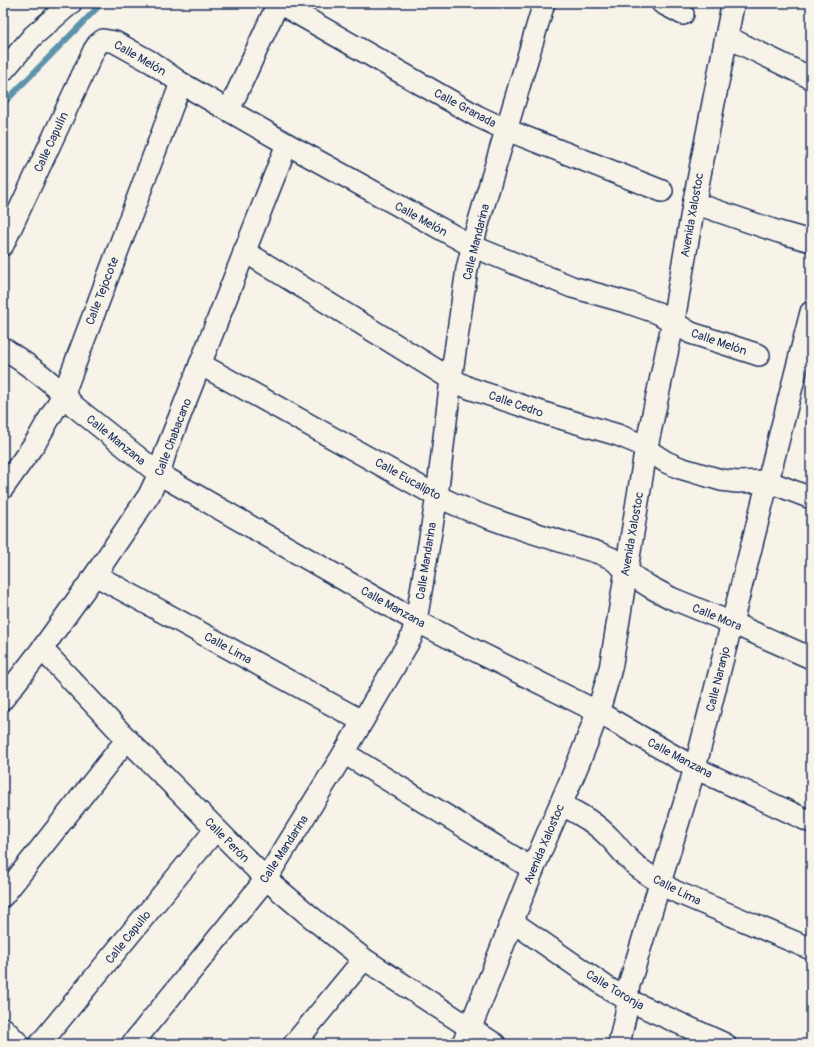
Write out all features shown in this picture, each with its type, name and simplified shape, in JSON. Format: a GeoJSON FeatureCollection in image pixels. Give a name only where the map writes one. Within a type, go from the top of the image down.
{"type":"FeatureCollection","features":[{"type":"Feature","properties":{"kind":"street"},"geometry":{"type":"LineString","coordinates":[[3,71],[11,53],[71,3]]}},
{"type":"Feature","properties":{"kind":"street"},"geometry":{"type":"LineString","coordinates":[[229,110],[278,3]]}},
{"type":"Feature","properties":{"kind":"street","name":"Calle Granada"},"geometry":{"type":"LineString","coordinates":[[278,3],[477,116],[507,130],[662,191]]}},
{"type":"Feature","properties":{"kind":"street","name":"Calle Mandarina"},"geometry":{"type":"LineString","coordinates":[[132,1044],[266,879],[344,754],[411,638],[416,621],[437,496],[451,379],[467,269],[472,246],[544,3]]}},
{"type":"Feature","properties":{"kind":"street"},"geometry":{"type":"LineString","coordinates":[[662,3],[683,14]]}},
{"type":"Feature","properties":{"kind":"street","name":"Avenida Xalostoc"},"geometry":{"type":"LineString","coordinates":[[467,1036],[533,869],[561,805],[598,712],[611,666],[646,449],[673,323],[694,203],[733,3]]}},
{"type":"Feature","properties":{"kind":"street"},"geometry":{"type":"LineString","coordinates":[[727,37],[811,78]]}},
{"type":"Feature","properties":{"kind":"street","name":"Calle Melón"},"geometry":{"type":"LineString","coordinates":[[103,40],[115,42],[151,62],[181,84],[472,246],[572,287],[658,313],[691,333],[759,355]]}},
{"type":"Feature","properties":{"kind":"street","name":"Calle Capulín"},"geometry":{"type":"LineString","coordinates":[[3,245],[94,50],[103,40]]}},
{"type":"Feature","properties":{"kind":"street","name":"Calle Tejocote"},"geometry":{"type":"LineString","coordinates":[[3,488],[37,440],[64,393],[181,84]]}},
{"type":"Feature","properties":{"kind":"street","name":"Calle Chabacano"},"geometry":{"type":"LineString","coordinates":[[3,699],[42,649],[95,575],[149,495],[159,474],[166,451],[287,144]]}},
{"type":"Feature","properties":{"kind":"street"},"geometry":{"type":"LineString","coordinates":[[694,203],[807,240]]}},
{"type":"Feature","properties":{"kind":"street","name":"Calle Cedro"},"geometry":{"type":"LineString","coordinates":[[244,251],[451,379],[469,388],[550,415],[618,435],[635,442],[666,462],[704,476],[737,482],[767,481],[811,498]]}},
{"type":"Feature","properties":{"kind":"street","name":"Calle Naranjo"},"geometry":{"type":"LineString","coordinates":[[619,1044],[628,1000],[629,986],[696,768],[767,481],[803,378],[811,312]]}},
{"type":"Feature","properties":{"kind":"street","name":"Calle Manzana"},"geometry":{"type":"LineString","coordinates":[[3,348],[46,377],[64,393],[74,406],[159,474],[416,621],[598,712],[696,768],[811,822]]}},
{"type":"Feature","properties":{"kind":"street","name":"Calle Eucalipto"},"geometry":{"type":"LineString","coordinates":[[200,364],[461,508],[511,526],[599,553],[611,558],[626,569]]}},
{"type":"Feature","properties":{"kind":"street","name":"Calle Mora"},"geometry":{"type":"LineString","coordinates":[[626,569],[646,584],[671,598],[811,658]]}},
{"type":"Feature","properties":{"kind":"street","name":"Calle Lima"},"geometry":{"type":"LineString","coordinates":[[95,575],[362,721]]}},
{"type":"Feature","properties":{"kind":"street","name":"Calle Perón"},"geometry":{"type":"LineString","coordinates":[[42,649],[127,739],[266,879],[364,959],[467,1036],[495,1044]]}},
{"type":"Feature","properties":{"kind":"street"},"geometry":{"type":"LineString","coordinates":[[3,896],[127,739]]}},
{"type":"Feature","properties":{"kind":"street"},"geometry":{"type":"LineString","coordinates":[[344,754],[533,869]]}},
{"type":"Feature","properties":{"kind":"street","name":"Calle Lima"},"geometry":{"type":"LineString","coordinates":[[561,805],[579,812],[590,820],[609,836],[630,860],[643,872],[661,884],[811,949]]}},
{"type":"Feature","properties":{"kind":"street","name":"Calle Capullo"},"geometry":{"type":"LineString","coordinates":[[40,1044],[216,829]]}},
{"type":"Feature","properties":{"kind":"street","name":"Calle Toronja"},"geometry":{"type":"LineString","coordinates":[[512,922],[608,988],[628,1000],[725,1044]]}},
{"type":"Feature","properties":{"kind":"street"},"geometry":{"type":"LineString","coordinates":[[294,1044],[364,959]]}},
{"type":"Feature","properties":{"kind":"street"},"geometry":{"type":"LineString","coordinates":[[3,1028],[19,1044]]}},
{"type":"Feature","properties":{"kind":"waterway"},"geometry":{"type":"LineString","coordinates":[[3,104],[102,3]]}}]}
